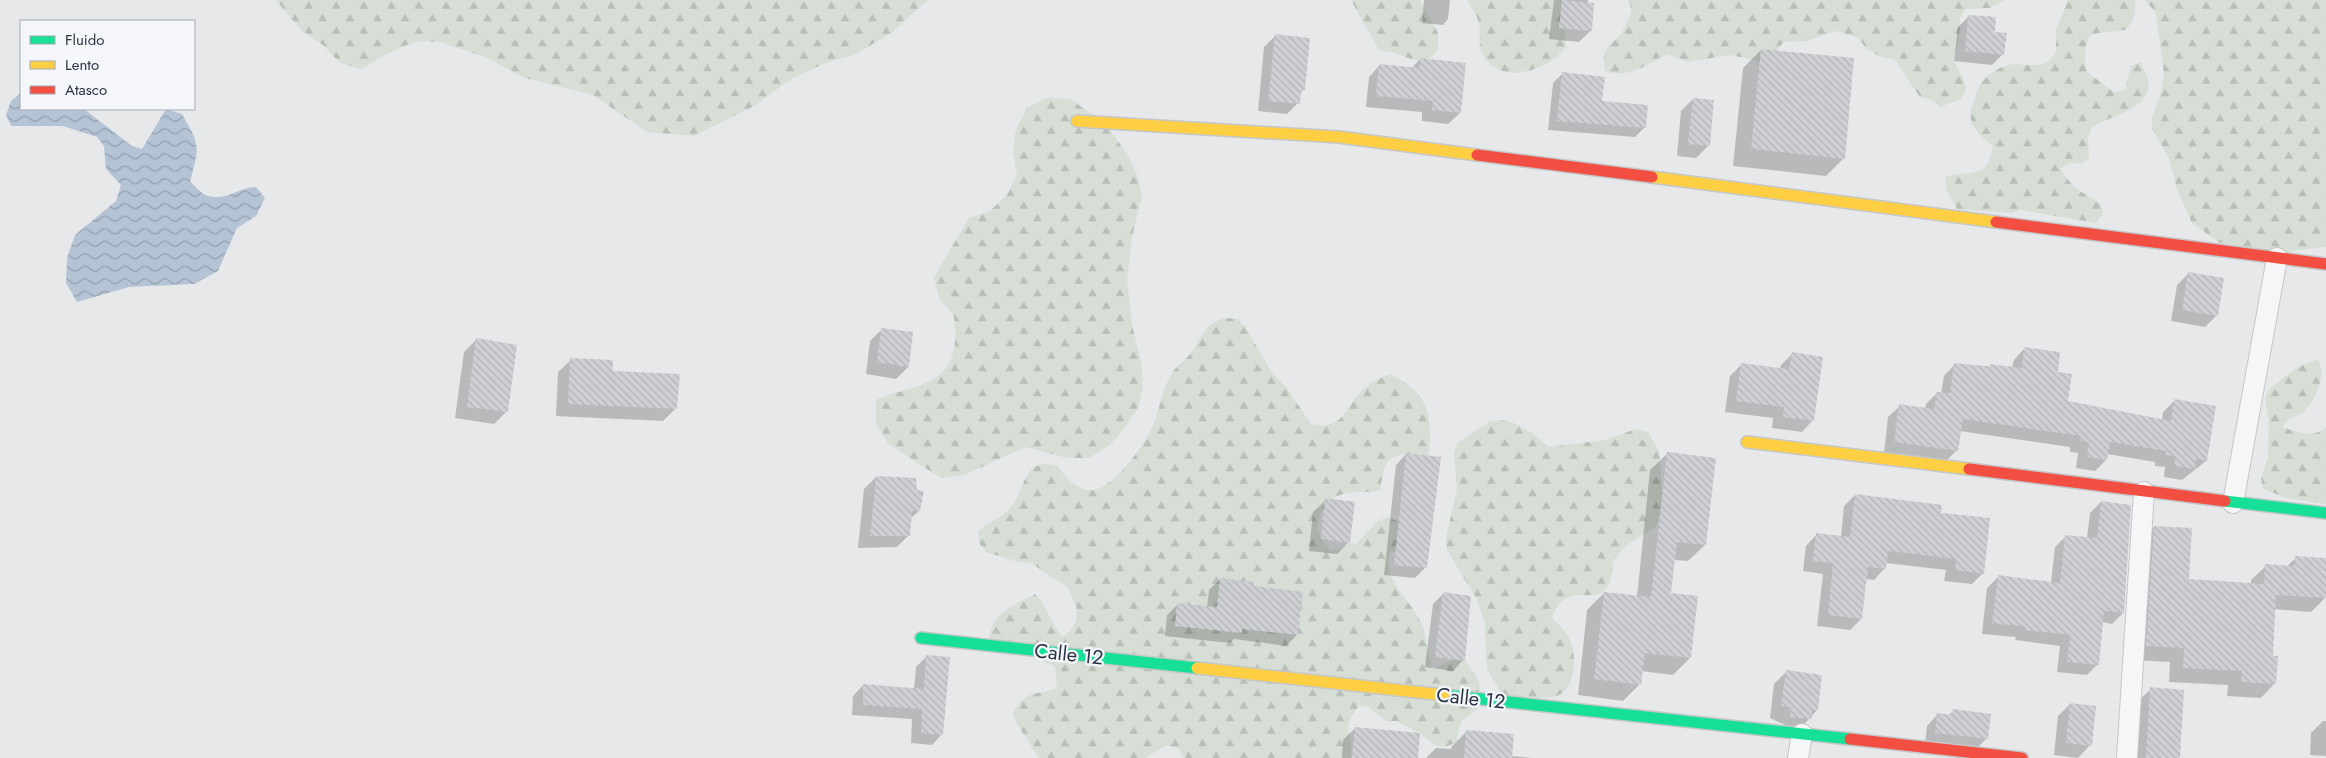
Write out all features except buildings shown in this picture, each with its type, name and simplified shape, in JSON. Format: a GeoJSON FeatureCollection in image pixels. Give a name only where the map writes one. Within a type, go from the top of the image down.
{"type":"FeatureCollection","features":[{"type":"Feature","properties":{"kind":"street"},"geometry":{"type":"LineString","coordinates":[[1077,121],[1339,137],[2326,264]]}},
{"type":"Feature","properties":{"kind":"street"},"geometry":{"type":"LineString","coordinates":[[2233,503],[2277,258]]}},
{"type":"Feature","properties":{"kind":"street"},"geometry":{"type":"LineString","coordinates":[[1747,442],[2326,513]]}},
{"type":"Feature","properties":{"kind":"street"},"geometry":{"type":"LineString","coordinates":[[2127,758],[2144,492]]}},
{"type":"Feature","properties":{"kind":"street","name":"Calle 12"},"geometry":{"type":"LineString","coordinates":[[921,638],[2022,758]]}},
{"type":"Feature","properties":{"kind":"street"},"geometry":{"type":"LineString","coordinates":[[1798,758],[1802,734]]}},
{"type":"Feature","properties":{"kind":"green space"},"geometry":{"type":"Polygon","coordinates":[[[276,0],[928,0],[890,34],[852,56],[830,61],[791,79],[756,105],[694,136],[647,132],[593,95],[525,78],[485,57],[440,42],[419,41],[398,48],[361,69],[340,63],[323,45],[301,30],[276,0]]]}},
{"type":"Feature","properties":{"kind":"green space"},"geometry":{"type":"Polygon","coordinates":[[[1351,0],[1420,0],[1438,33],[1438,49],[1434,55],[1424,60],[1412,59],[1393,52],[1379,50],[1351,0]]]}},
{"type":"Feature","properties":{"kind":"green space"},"geometry":{"type":"Polygon","coordinates":[[[1467,0],[1562,0],[1566,47],[1558,55],[1537,68],[1513,73],[1501,70],[1491,65],[1483,55],[1480,47],[1478,21],[1467,0]]]}},
{"type":"Feature","properties":{"kind":"green space"},"geometry":{"type":"Polygon","coordinates":[[[1628,0],[2005,0],[1990,8],[1966,9],[1960,18],[1959,41],[1953,60],[1963,78],[1966,90],[1961,99],[1940,107],[1932,100],[1920,97],[1895,60],[1879,56],[1870,51],[1859,38],[1837,31],[1806,41],[1784,42],[1777,49],[1774,59],[1764,62],[1730,55],[1687,62],[1667,54],[1630,72],[1614,73],[1605,71],[1604,56],[1606,51],[1624,29],[1632,10],[1628,0]]]}},
{"type":"Feature","properties":{"kind":"green space"},"geometry":{"type":"Polygon","coordinates":[[[2068,0],[2135,0],[2134,16],[2125,30],[2092,34],[2086,47],[2085,62],[2087,72],[2114,92],[2125,90],[2131,66],[2140,62],[2147,77],[2148,88],[2144,98],[2127,111],[2092,127],[2088,137],[2089,158],[2081,164],[2071,163],[2061,168],[2073,185],[2101,204],[2103,214],[2096,223],[2021,210],[2010,213],[1957,209],[1946,189],[1945,177],[1982,170],[1990,157],[1993,146],[1977,132],[1971,121],[1971,109],[1979,87],[1990,74],[2000,68],[2012,64],[2040,65],[2052,57],[2056,53],[2056,30],[2068,0]]]}},
{"type":"Feature","properties":{"kind":"green space"},"geometry":{"type":"Polygon","coordinates":[[[2145,0],[2326,0],[2326,247],[2284,252],[2220,243],[2192,223],[2178,192],[2169,159],[2152,128],[2152,117],[2160,96],[2164,74],[2156,13],[2145,0]]]}},
{"type":"Feature","properties":{"kind":"green space"},"geometry":{"type":"Polygon","coordinates":[[[1046,98],[1070,99],[1103,121],[1128,155],[1137,175],[1142,196],[1132,237],[1127,281],[1132,324],[1142,367],[1143,388],[1138,408],[1124,429],[1110,445],[1089,458],[1067,458],[1026,447],[964,475],[942,478],[887,442],[876,423],[876,400],[934,379],[943,372],[950,362],[955,345],[955,322],[952,313],[940,299],[934,277],[969,218],[990,211],[1007,195],[1017,175],[1013,153],[1016,130],[1027,108],[1046,98]]]}},
{"type":"Feature","properties":{"kind":"green space"},"geometry":{"type":"Polygon","coordinates":[[[1226,318],[1238,319],[1245,327],[1272,373],[1287,388],[1311,424],[1321,425],[1336,422],[1363,390],[1390,374],[1408,385],[1421,398],[1430,424],[1429,453],[1425,463],[1415,462],[1406,453],[1390,459],[1384,468],[1380,490],[1348,493],[1335,497],[1329,502],[1320,516],[1318,531],[1331,551],[1342,548],[1350,543],[1356,544],[1378,521],[1388,517],[1407,525],[1401,551],[1390,552],[1389,564],[1391,574],[1400,592],[1419,618],[1433,669],[1453,660],[1465,661],[1479,683],[1478,709],[1461,722],[1456,742],[1445,746],[1437,745],[1420,733],[1396,721],[1386,721],[1369,707],[1359,706],[1353,715],[1349,727],[1350,758],[1184,758],[1179,749],[1167,745],[1145,758],[1039,758],[1017,724],[1013,713],[1027,696],[1057,688],[1055,666],[990,640],[994,623],[999,616],[1012,606],[1035,594],[1063,637],[1071,630],[1076,621],[1077,609],[1068,588],[1031,563],[1019,562],[986,552],[979,543],[978,531],[1009,510],[1028,475],[1038,465],[1058,466],[1064,475],[1078,487],[1089,490],[1102,487],[1119,474],[1135,456],[1147,438],[1154,423],[1165,387],[1172,373],[1195,348],[1208,327],[1218,320],[1226,318]]]}},
{"type":"Feature","properties":{"kind":"green space"},"geometry":{"type":"Polygon","coordinates":[[[2318,359],[2321,379],[2314,398],[2303,412],[2284,423],[2282,427],[2310,434],[2321,431],[2326,427],[2326,504],[2286,498],[2266,490],[2263,488],[2261,478],[2268,457],[2269,422],[2265,399],[2269,389],[2296,368],[2318,359]]]}},
{"type":"Feature","properties":{"kind":"green space"},"geometry":{"type":"Polygon","coordinates":[[[1500,420],[1520,426],[1549,447],[1605,440],[1636,429],[1648,432],[1659,451],[1663,505],[1656,527],[1632,541],[1621,551],[1614,561],[1611,580],[1605,590],[1599,594],[1571,596],[1564,599],[1552,618],[1569,638],[1574,657],[1570,682],[1566,689],[1553,697],[1503,696],[1487,669],[1485,623],[1477,600],[1447,550],[1446,537],[1457,490],[1454,455],[1457,443],[1489,422],[1500,420]]]}},
{"type":"Feature","properties":{"kind":"water"},"geometry":{"type":"Polygon","coordinates":[[[20,94],[20,110],[85,110],[132,146],[142,149],[165,110],[182,114],[193,133],[196,147],[190,182],[204,194],[213,197],[225,196],[256,187],[265,198],[256,216],[237,228],[218,271],[194,284],[129,287],[77,302],[66,283],[67,258],[75,235],[116,201],[121,185],[106,169],[104,146],[97,137],[63,126],[11,126],[6,115],[11,101],[20,94]]]}},
{"type":"Feature","properties":{"kind":"traffic: fast"},"geometry":{"type":"LineString","coordinates":[[2225,501],[2326,513]]}},
{"type":"Feature","properties":{"kind":"traffic: fast"},"geometry":{"type":"LineString","coordinates":[[921,638],[1197,668]]}},
{"type":"Feature","properties":{"kind":"traffic: fast"},"geometry":{"type":"LineString","coordinates":[[1444,695],[1850,739]]}},
{"type":"Feature","properties":{"kind":"traffic: slow"},"geometry":{"type":"LineString","coordinates":[[1077,121],[1339,137],[1477,155]]}},
{"type":"Feature","properties":{"kind":"traffic: slow"},"geometry":{"type":"LineString","coordinates":[[1652,177],[1996,222]]}},
{"type":"Feature","properties":{"kind":"traffic: slow"},"geometry":{"type":"LineString","coordinates":[[1747,442],[1969,469]]}},
{"type":"Feature","properties":{"kind":"traffic: slow"},"geometry":{"type":"LineString","coordinates":[[1197,668],[1444,695]]}},
{"type":"Feature","properties":{"kind":"traffic: jam"},"geometry":{"type":"LineString","coordinates":[[1477,155],[1652,177]]}},
{"type":"Feature","properties":{"kind":"traffic: jam"},"geometry":{"type":"LineString","coordinates":[[1996,222],[2326,264]]}},
{"type":"Feature","properties":{"kind":"traffic: jam"},"geometry":{"type":"LineString","coordinates":[[1969,469],[2225,501]]}},
{"type":"Feature","properties":{"kind":"traffic: jam"},"geometry":{"type":"LineString","coordinates":[[1850,739],[2022,758]]}}]}
